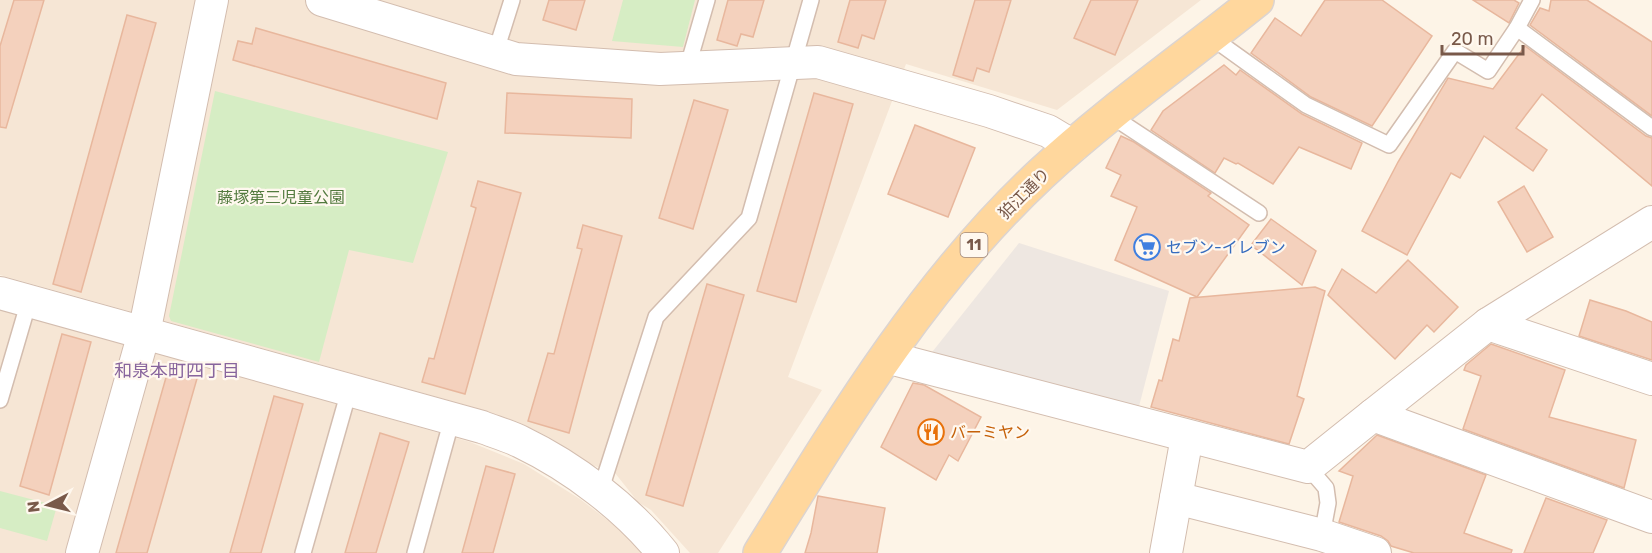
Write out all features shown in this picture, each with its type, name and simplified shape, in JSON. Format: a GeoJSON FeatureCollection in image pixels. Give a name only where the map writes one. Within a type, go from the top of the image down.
{"type":"FeatureCollection","features":[{"type":"Feature","properties":{"kind":"main road","name":"狛江通り"},"geometry":{"type":"LineString","coordinates":[[760,553],[819,457],[886,357],[937,289],[1007,208],[1110,115],[1257,0]]}},
{"type":"Feature","properties":{"kind":"street"},"geometry":{"type":"LineString","coordinates":[[82,553],[144,333],[212,0]]}},
{"type":"Feature","properties":{"kind":"street"},"geometry":{"type":"LineString","coordinates":[[322,0],[516,59],[660,69],[818,62],[989,111],[1048,131],[1073,146]]}},
{"type":"Feature","properties":{"kind":"street"},"geometry":{"type":"LineString","coordinates":[[886,357],[1308,467],[1488,324],[1652,222]]}},
{"type":"Feature","properties":{"kind":"street"},"geometry":{"type":"LineString","coordinates":[[14,297],[482,427],[520,441],[600,492],[627,515],[663,553]]}},
{"type":"Feature","properties":{"kind":"street"},"geometry":{"type":"LineString","coordinates":[[1488,324],[1652,379]]}},
{"type":"Feature","properties":{"kind":"street"},"geometry":{"type":"LineString","coordinates":[[1373,415],[1652,517]]}},
{"type":"Feature","properties":{"kind":"street"},"geometry":{"type":"LineString","coordinates":[[1167,553],[1187,437]]}},
{"type":"Feature","properties":{"kind":"street"},"geometry":{"type":"LineString","coordinates":[[1176,498],[1322,536],[1374,553]]}},
{"type":"Feature","properties":{"kind":"lane"},"geometry":{"type":"LineString","coordinates":[[495,54],[512,0]]}},
{"type":"Feature","properties":{"kind":"lane"},"geometry":{"type":"LineString","coordinates":[[687,69],[706,0]]}},
{"type":"Feature","properties":{"kind":"lane"},"geometry":{"type":"LineString","coordinates":[[600,492],[656,317],[749,218],[811,0]]}},
{"type":"Feature","properties":{"kind":"lane"},"geometry":{"type":"LineString","coordinates":[[1211,37],[1306,105],[1389,145],[1455,51],[1488,71],[1517,28],[1532,0]]}},
{"type":"Feature","properties":{"kind":"lane"},"geometry":{"type":"LineString","coordinates":[[1517,28],[1652,128]]}},
{"type":"Feature","properties":{"kind":"lane"},"geometry":{"type":"LineString","coordinates":[[1110,115],[1259,213]]}},
{"type":"Feature","properties":{"kind":"lane"},"geometry":{"type":"LineString","coordinates":[[0,400],[14,297]]}},
{"type":"Feature","properties":{"kind":"lane"},"geometry":{"type":"LineString","coordinates":[[303,553],[349,391]]}},
{"type":"Feature","properties":{"kind":"lane"},"geometry":{"type":"LineString","coordinates":[[416,553],[452,419]]}},
{"type":"Feature","properties":{"kind":"lane"},"geometry":{"type":"LineString","coordinates":[[1308,467],[1326,488],[1328,503],[1322,536]]}},
{"type":"Feature","properties":{"kind":"shaded area"},"geometry":{"type":"Polygon","coordinates":[[[0,0],[1201,0],[1057,110],[906,64],[788,377],[822,390],[718,553],[690,553],[651,510],[638,502],[615,473],[589,464],[549,437],[518,422],[476,408],[0,275],[0,0]]]}},
{"type":"Feature","properties":{"kind":"shaded area"},"geometry":{"type":"Polygon","coordinates":[[[1019,243],[1169,291],[1137,414],[929,356],[1019,243]]]}},
{"type":"Feature","properties":{"kind":"shaded area"},"geometry":{"type":"Polygon","coordinates":[[[0,306],[470,442],[524,464],[580,499],[614,525],[643,553],[0,553],[0,306]]]}},
{"type":"Feature","properties":{"kind":"green space"},"geometry":{"type":"Polygon","coordinates":[[[623,0],[695,0],[683,47],[612,41],[623,0]]]}},
{"type":"Feature","properties":{"kind":"green space","name":"藤塚第三児童公園"},"geometry":{"type":"Polygon","coordinates":[[[215,91],[448,152],[413,263],[349,250],[319,362],[171,321],[169,316],[215,91]]]}},
{"type":"Feature","properties":{"kind":"green space"},"geometry":{"type":"Polygon","coordinates":[[[0,491],[57,506],[47,541],[0,528],[0,491]]]}},
{"type":"Feature","properties":{"kind":"building"},"geometry":{"type":"Polygon","coordinates":[[[14,0],[44,0],[6,128],[0,127],[0,46],[14,0]]]}},
{"type":"Feature","properties":{"kind":"building"},"geometry":{"type":"Polygon","coordinates":[[[549,0],[585,0],[576,30],[543,20],[549,0]]]}},
{"type":"Feature","properties":{"kind":"building"},"geometry":{"type":"Polygon","coordinates":[[[728,0],[764,0],[753,37],[741,34],[737,46],[717,40],[728,0]]]}},
{"type":"Feature","properties":{"kind":"building"},"geometry":{"type":"Polygon","coordinates":[[[850,0],[886,0],[874,39],[862,35],[858,48],[838,42],[850,0]]]}},
{"type":"Feature","properties":{"kind":"building"},"geometry":{"type":"Polygon","coordinates":[[[975,0],[1011,0],[989,72],[977,68],[973,81],[953,75],[975,0]]]}},
{"type":"Feature","properties":{"kind":"building"},"geometry":{"type":"Polygon","coordinates":[[[1091,0],[1138,0],[1115,55],[1074,38],[1091,0]]]}},
{"type":"Feature","properties":{"kind":"building"},"geometry":{"type":"Polygon","coordinates":[[[1325,0],[1382,0],[1432,36],[1372,126],[1311,97],[1251,53],[1275,18],[1301,36],[1325,0]]]}},
{"type":"Feature","properties":{"kind":"building"},"geometry":{"type":"Polygon","coordinates":[[[1473,0],[1514,0],[1519,3],[1509,23],[1473,0]]]}},
{"type":"Feature","properties":{"kind":"building"},"geometry":{"type":"Polygon","coordinates":[[[1551,0],[1587,0],[1652,42],[1652,116],[1530,25],[1540,8],[1549,11],[1551,0]]]}},
{"type":"Feature","properties":{"kind":"building"},"geometry":{"type":"Polygon","coordinates":[[[127,15],[156,23],[81,292],[53,284],[127,15]]]}},
{"type":"Feature","properties":{"kind":"building"},"geometry":{"type":"Polygon","coordinates":[[[256,28],[446,83],[437,119],[233,60],[238,41],[252,44],[256,28]]]}},
{"type":"Feature","properties":{"kind":"building"},"geometry":{"type":"Polygon","coordinates":[[[1525,46],[1646,136],[1652,138],[1652,186],[1542,94],[1516,128],[1547,150],[1533,171],[1484,136],[1460,178],[1451,173],[1407,255],[1362,231],[1398,162],[1448,78],[1493,89],[1525,46]]]}},
{"type":"Feature","properties":{"kind":"building"},"geometry":{"type":"Polygon","coordinates":[[[1224,65],[1236,75],[1240,70],[1302,114],[1362,143],[1351,169],[1299,147],[1273,184],[1238,163],[1224,158],[1215,173],[1151,130],[1163,111],[1224,65]]]}},
{"type":"Feature","properties":{"kind":"building"},"geometry":{"type":"Polygon","coordinates":[[[507,93],[632,99],[631,138],[505,133],[507,93]]]}},
{"type":"Feature","properties":{"kind":"building"},"geometry":{"type":"Polygon","coordinates":[[[814,93],[853,104],[796,302],[757,291],[814,93]]]}},
{"type":"Feature","properties":{"kind":"building"},"geometry":{"type":"Polygon","coordinates":[[[694,100],[728,110],[693,229],[659,218],[694,100]]]}},
{"type":"Feature","properties":{"kind":"building"},"geometry":{"type":"Polygon","coordinates":[[[915,125],[975,148],[948,217],[888,194],[915,125]]]}},
{"type":"Feature","properties":{"kind":"building"},"geometry":{"type":"Polygon","coordinates":[[[1121,136],[1134,142],[1211,193],[1208,196],[1249,225],[1197,297],[1115,260],[1137,207],[1111,196],[1121,175],[1106,168],[1121,136]]]}},
{"type":"Feature","properties":{"kind":"building"},"geometry":{"type":"Polygon","coordinates":[[[478,181],[521,193],[465,394],[422,382],[429,358],[434,359],[476,208],[471,206],[478,181]]]}},
{"type":"Feature","properties":{"kind":"building"},"geometry":{"type":"Polygon","coordinates":[[[1524,186],[1553,237],[1527,252],[1498,202],[1524,186]]]}},
{"type":"Feature","properties":{"kind":"building"},"geometry":{"type":"Polygon","coordinates":[[[1271,219],[1316,251],[1302,285],[1251,245],[1271,219]]]}},
{"type":"Feature","properties":{"kind":"building"},"geometry":{"type":"Polygon","coordinates":[[[583,225],[622,236],[569,433],[528,421],[548,353],[554,354],[582,249],[577,248],[583,225]]]}},
{"type":"Feature","properties":{"kind":"building"},"geometry":{"type":"Polygon","coordinates":[[[1408,260],[1458,307],[1434,332],[1427,325],[1395,359],[1328,295],[1342,269],[1376,293],[1408,260]]]}},
{"type":"Feature","properties":{"kind":"building"},"geometry":{"type":"Polygon","coordinates":[[[707,284],[744,295],[683,506],[646,495],[707,284]]]}},
{"type":"Feature","properties":{"kind":"building"},"geometry":{"type":"Polygon","coordinates":[[[1315,287],[1325,291],[1297,396],[1304,399],[1289,444],[1151,407],[1159,380],[1162,381],[1173,339],[1179,341],[1190,298],[1315,287]]]}},
{"type":"Feature","properties":{"kind":"building"},"geometry":{"type":"Polygon","coordinates":[[[1590,300],[1652,322],[1652,360],[1579,336],[1590,300]]]}},
{"type":"Feature","properties":{"kind":"building"},"geometry":{"type":"Polygon","coordinates":[[[62,334],[91,342],[49,495],[20,486],[62,334]]]}},
{"type":"Feature","properties":{"kind":"building"},"geometry":{"type":"Polygon","coordinates":[[[1491,344],[1565,370],[1549,417],[1636,440],[1624,488],[1463,429],[1481,376],[1464,370],[1466,365],[1491,344]]]}},
{"type":"Feature","properties":{"kind":"building"},"geometry":{"type":"Polygon","coordinates":[[[169,367],[198,375],[147,553],[116,553],[169,367]]]}},
{"type":"Feature","properties":{"kind":"building","name":"バーミヤン"},"geometry":{"type":"Polygon","coordinates":[[[913,383],[924,385],[981,417],[958,461],[949,455],[936,480],[881,447],[913,383]]]}},
{"type":"Feature","properties":{"kind":"building"},"geometry":{"type":"Polygon","coordinates":[[[274,396],[303,404],[261,553],[230,553],[274,396]]]}},
{"type":"Feature","properties":{"kind":"building"},"geometry":{"type":"Polygon","coordinates":[[[380,433],[409,442],[376,553],[345,553],[380,433]]]}},
{"type":"Feature","properties":{"kind":"building"},"geometry":{"type":"Polygon","coordinates":[[[1377,435],[1486,475],[1464,533],[1512,550],[1511,553],[1414,553],[1391,546],[1381,536],[1339,522],[1353,476],[1339,471],[1377,435]]]}},
{"type":"Feature","properties":{"kind":"building"},"geometry":{"type":"Polygon","coordinates":[[[486,466],[515,474],[493,553],[462,553],[486,466]]]}},
{"type":"Feature","properties":{"kind":"building"},"geometry":{"type":"Polygon","coordinates":[[[818,496],[885,508],[877,553],[805,553],[818,496]]]}},
{"type":"Feature","properties":{"kind":"building"},"geometry":{"type":"Polygon","coordinates":[[[1546,498],[1607,520],[1593,553],[1524,553],[1546,498]]]}},
{"type":"Feature","properties":{"kind":"place","name":"セブン-イレブン"},"geometry":{"type":"Point","coordinates":[1147,247]}},
{"type":"Feature","properties":{"kind":"place","name":"バーミヤン"},"geometry":{"type":"Point","coordinates":[931,432]}},
{"type":"Feature","properties":{"kind":"district","name":"和泉本町四丁目"},"geometry":{"type":"Point","coordinates":[177,371]}}]}
